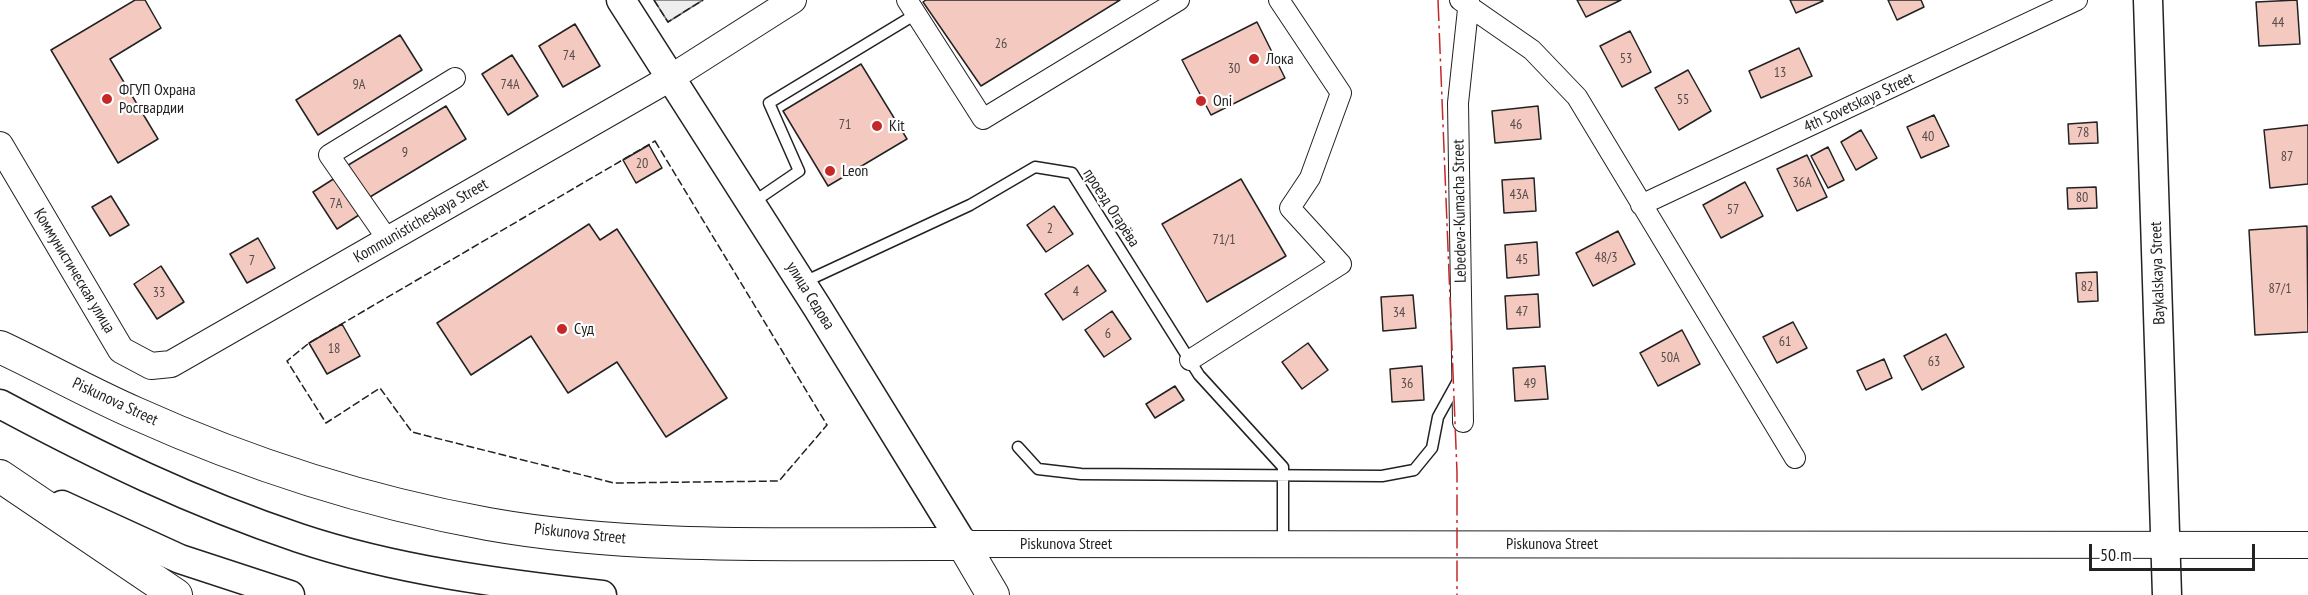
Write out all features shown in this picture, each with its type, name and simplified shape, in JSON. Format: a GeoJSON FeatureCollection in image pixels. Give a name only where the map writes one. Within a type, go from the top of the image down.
{"type":"FeatureCollection","features":[{"type":"Feature","properties":{"kind":"main road","name":"улица Седова"},"geometry":{"type":"LineString","coordinates":[[621,0],[801,283],[993,595]]}},
{"type":"Feature","properties":{"kind":"main road","name":"Baykalskaya Street"},"geometry":{"type":"LineString","coordinates":[[2148,0],[2166,484],[2167,595]]}},
{"type":"Feature","properties":{"kind":"main road","name":"Piskunova Street"},"geometry":{"type":"LineString","coordinates":[[0,347],[133,412],[206,443],[399,505],[489,524],[612,538],[963,544]]}},
{"type":"Feature","properties":{"kind":"main road"},"geometry":{"type":"LineString","coordinates":[[0,404],[106,461],[199,502],[301,539],[403,565],[506,585],[602,595]]}},
{"type":"Feature","properties":{"kind":"main road"},"geometry":{"type":"LineString","coordinates":[[0,471],[75,513],[180,559],[290,595]]}},
{"type":"Feature","properties":{"kind":"main road"},"geometry":{"type":"LineString","coordinates":[[0,476],[176,595]]}},
{"type":"Feature","properties":{"kind":"street"},"geometry":{"type":"LineString","coordinates":[[672,77],[793,0]]}},
{"type":"Feature","properties":{"kind":"street"},"geometry":{"type":"LineString","coordinates":[[911,7],[983,119],[1179,0]]}},
{"type":"Feature","properties":{"kind":"street"},"geometry":{"type":"LineString","coordinates":[[1190,360],[1341,264],[1290,208],[1310,178],[1341,93],[1279,0]]}},
{"type":"Feature","properties":{"kind":"street","name":"4th Sovetskaya Street"},"geometry":{"type":"LineString","coordinates":[[1641,205],[2077,0]]}},
{"type":"Feature","properties":{"kind":"street"},"geometry":{"type":"LineString","coordinates":[[1466,2],[1532,50],[1577,97],[1795,458]]}},
{"type":"Feature","properties":{"kind":"street","name":"Lebedeva-Kumacha Street"},"geometry":{"type":"LineString","coordinates":[[1463,422],[1458,103],[1466,2]]}},
{"type":"Feature","properties":{"kind":"street","name":"Kommunisticheskaya Street"},"geometry":{"type":"LineString","coordinates":[[0,146],[121,350],[151,366],[171,364],[672,77]]}},
{"type":"Feature","properties":{"kind":"street"},"geometry":{"type":"LineString","coordinates":[[388,240],[329,155],[455,78]]}},
{"type":"Feature","properties":{"kind":"street","name":"Piskunova Street"},"geometry":{"type":"LineString","coordinates":[[963,544],[2308,545]]}},
{"type":"Feature","properties":{"kind":"lane"},"geometry":{"type":"LineString","coordinates":[[751,204],[799,171],[769,103],[911,7]]}},
{"type":"Feature","properties":{"kind":"lane","name":"проезд Огарёва"},"geometry":{"type":"LineString","coordinates":[[801,283],[970,206],[1035,167],[1072,173],[1199,375],[1283,472]]}},
{"type":"Feature","properties":{"kind":"lane"},"geometry":{"type":"LineString","coordinates":[[1018,447],[1038,469],[1081,474],[1283,472],[1382,476],[1414,470],[1432,448],[1438,417],[1463,371]]}},
{"type":"Feature","properties":{"kind":"lane"},"geometry":{"type":"LineString","coordinates":[[1283,472],[1283,544]]}},
{"type":"Feature","properties":{"kind":"shaded area"},"geometry":{"type":"Polygon","coordinates":[[[654,0],[703,0],[668,22],[654,0]]]}},
{"type":"Feature","properties":{"kind":"building","name":"ФГУП Охрана Росгвардии"},"geometry":{"type":"Polygon","coordinates":[[[135,0],[145,0],[161,28],[110,59],[158,139],[118,163],[51,50],[135,0]]]}},
{"type":"Feature","properties":{"kind":"building"},"geometry":{"type":"Polygon","coordinates":[[[926,0],[1120,0],[981,86],[923,2],[926,0]]]}},
{"type":"Feature","properties":{"kind":"building"},"geometry":{"type":"Polygon","coordinates":[[[1577,0],[1621,0],[1586,17],[1577,0]]]}},
{"type":"Feature","properties":{"kind":"building"},"geometry":{"type":"Polygon","coordinates":[[[1790,0],[1822,0],[1823,1],[1796,13],[1790,0]]]}},
{"type":"Feature","properties":{"kind":"building"},"geometry":{"type":"Polygon","coordinates":[[[1888,0],[1921,0],[1924,7],[1897,20],[1888,0]]]}},
{"type":"Feature","properties":{"kind":"building"},"geometry":{"type":"Polygon","coordinates":[[[2297,0],[2300,44],[2259,46],[2256,2],[2297,0]]]}},
{"type":"Feature","properties":{"kind":"building"},"geometry":{"type":"Polygon","coordinates":[[[1257,22],[1285,78],[1211,115],[1182,60],[1257,22]]]}},
{"type":"Feature","properties":{"kind":"building"},"geometry":{"type":"Polygon","coordinates":[[[575,24],[600,66],[563,87],[539,46],[575,24]]]}},
{"type":"Feature","properties":{"kind":"building"},"geometry":{"type":"Polygon","coordinates":[[[1630,31],[1651,72],[1622,87],[1600,46],[1630,31]]]}},
{"type":"Feature","properties":{"kind":"building"},"geometry":{"type":"Polygon","coordinates":[[[400,35],[422,70],[318,135],[296,100],[400,35]]]}},
{"type":"Feature","properties":{"kind":"building"},"geometry":{"type":"Polygon","coordinates":[[[1799,48],[1812,76],[1761,98],[1749,71],[1799,48]]]}},
{"type":"Feature","properties":{"kind":"building"},"geometry":{"type":"Polygon","coordinates":[[[512,55],[538,96],[508,115],[482,74],[512,55]]]}},
{"type":"Feature","properties":{"kind":"building"},"geometry":{"type":"Polygon","coordinates":[[[861,64],[907,139],[828,186],[783,111],[861,64]]]}},
{"type":"Feature","properties":{"kind":"building"},"geometry":{"type":"Polygon","coordinates":[[[1688,70],[1711,111],[1679,130],[1655,88],[1688,70]]]}},
{"type":"Feature","properties":{"kind":"building"},"geometry":{"type":"Polygon","coordinates":[[[446,106],[466,139],[365,200],[345,167],[446,106]]]}},
{"type":"Feature","properties":{"kind":"building"},"geometry":{"type":"Polygon","coordinates":[[[1538,106],[1541,139],[1495,143],[1492,111],[1538,106]]]}},
{"type":"Feature","properties":{"kind":"building"},"geometry":{"type":"Polygon","coordinates":[[[1934,115],[1949,146],[1921,158],[1907,127],[1934,115]]]}},
{"type":"Feature","properties":{"kind":"building"},"geometry":{"type":"Polygon","coordinates":[[[2097,122],[2098,143],[2069,144],[2068,124],[2097,122]]]}},
{"type":"Feature","properties":{"kind":"building"},"geometry":{"type":"Polygon","coordinates":[[[2308,125],[2308,184],[2270,188],[2264,130],[2308,125]]]}},
{"type":"Feature","properties":{"kind":"building"},"geometry":{"type":"Polygon","coordinates":[[[1861,130],[1877,158],[1856,170],[1841,142],[1861,130]]]}},
{"type":"Feature","properties":{"kind":"building"},"geometry":{"type":"Polygon","coordinates":[[[649,145],[662,168],[636,183],[623,160],[649,145]]]}},
{"type":"Feature","properties":{"kind":"building"},"geometry":{"type":"Polygon","coordinates":[[[1828,147],[1844,180],[1828,188],[1811,156],[1828,147]]]}},
{"type":"Feature","properties":{"kind":"building"},"geometry":{"type":"Polygon","coordinates":[[[1807,155],[1827,197],[1797,211],[1777,169],[1807,155]]]}},
{"type":"Feature","properties":{"kind":"building"},"geometry":{"type":"Polygon","coordinates":[[[335,178],[359,215],[337,229],[313,192],[335,178]]]}},
{"type":"Feature","properties":{"kind":"building"},"geometry":{"type":"Polygon","coordinates":[[[1534,178],[1536,211],[1504,213],[1502,180],[1534,178]]]}},
{"type":"Feature","properties":{"kind":"building"},"geometry":{"type":"Polygon","coordinates":[[[1241,179],[1286,256],[1207,302],[1162,224],[1241,179]]]}},
{"type":"Feature","properties":{"kind":"building"},"geometry":{"type":"Polygon","coordinates":[[[1745,182],[1763,216],[1721,238],[1703,205],[1745,182]]]}},
{"type":"Feature","properties":{"kind":"building"},"geometry":{"type":"Polygon","coordinates":[[[2096,187],[2097,208],[2068,209],[2067,188],[2096,187]]]}},
{"type":"Feature","properties":{"kind":"building"},"geometry":{"type":"Polygon","coordinates":[[[111,196],[129,225],[110,236],[92,207],[111,196]]]}},
{"type":"Feature","properties":{"kind":"building"},"geometry":{"type":"Polygon","coordinates":[[[1054,206],[1073,234],[1046,252],[1027,225],[1054,206]]]}},
{"type":"Feature","properties":{"kind":"building","name":"Суд"},"geometry":{"type":"Polygon","coordinates":[[[589,224],[600,240],[617,229],[727,398],[666,437],[617,362],[568,393],[531,336],[471,375],[437,323],[589,224]]]}},
{"type":"Feature","properties":{"kind":"building"},"geometry":{"type":"Polygon","coordinates":[[[2307,226],[2308,332],[2255,335],[2249,230],[2307,226]]]}},
{"type":"Feature","properties":{"kind":"building"},"geometry":{"type":"Polygon","coordinates":[[[1618,231],[1635,264],[1593,286],[1576,253],[1618,231]]]}},
{"type":"Feature","properties":{"kind":"building"},"geometry":{"type":"Polygon","coordinates":[[[258,238],[275,268],[247,283],[230,254],[258,238]]]}},
{"type":"Feature","properties":{"kind":"building"},"geometry":{"type":"Polygon","coordinates":[[[1537,242],[1539,275],[1507,278],[1505,245],[1537,242]]]}},
{"type":"Feature","properties":{"kind":"building"},"geometry":{"type":"Polygon","coordinates":[[[1088,265],[1106,291],[1063,320],[1045,294],[1088,265]]]}},
{"type":"Feature","properties":{"kind":"building"},"geometry":{"type":"Polygon","coordinates":[[[161,266],[184,302],[157,319],[134,284],[161,266]]]}},
{"type":"Feature","properties":{"kind":"building"},"geometry":{"type":"Polygon","coordinates":[[[2097,272],[2098,301],[2078,302],[2076,273],[2097,272]]]}},
{"type":"Feature","properties":{"kind":"building"},"geometry":{"type":"Polygon","coordinates":[[[1538,294],[1540,327],[1507,329],[1505,296],[1538,294]]]}},
{"type":"Feature","properties":{"kind":"building"},"geometry":{"type":"Polygon","coordinates":[[[1413,295],[1416,328],[1383,331],[1381,297],[1413,295]]]}},
{"type":"Feature","properties":{"kind":"building"},"geometry":{"type":"Polygon","coordinates":[[[1112,311],[1131,339],[1104,357],[1085,330],[1112,311]]]}},
{"type":"Feature","properties":{"kind":"building"},"geometry":{"type":"Polygon","coordinates":[[[1793,322],[1807,348],[1777,363],[1763,337],[1793,322]]]}},
{"type":"Feature","properties":{"kind":"building"},"geometry":{"type":"Polygon","coordinates":[[[342,324],[360,356],[327,374],[309,343],[342,324]]]}},
{"type":"Feature","properties":{"kind":"building"},"geometry":{"type":"Polygon","coordinates":[[[1682,330],[1700,364],[1658,386],[1640,353],[1682,330]]]}},
{"type":"Feature","properties":{"kind":"building"},"geometry":{"type":"Polygon","coordinates":[[[1946,334],[1964,367],[1922,390],[1904,356],[1946,334]]]}},
{"type":"Feature","properties":{"kind":"building"},"geometry":{"type":"Polygon","coordinates":[[[1308,343],[1328,370],[1302,389],[1282,362],[1308,343]]]}},
{"type":"Feature","properties":{"kind":"building"},"geometry":{"type":"Polygon","coordinates":[[[1884,359],[1892,378],[1866,390],[1857,371],[1884,359]]]}},
{"type":"Feature","properties":{"kind":"building"},"geometry":{"type":"Polygon","coordinates":[[[1422,366],[1424,400],[1392,402],[1390,369],[1422,366]]]}},
{"type":"Feature","properties":{"kind":"building"},"geometry":{"type":"Polygon","coordinates":[[[1545,366],[1548,399],[1515,401],[1513,368],[1545,366]]]}},
{"type":"Feature","properties":{"kind":"building"},"geometry":{"type":"Polygon","coordinates":[[[1175,386],[1184,400],[1155,418],[1146,404],[1175,386]]]}},
{"type":"Feature","properties":{"kind":"fence"},"geometry":{"type":"LineString","coordinates":[[654,0],[668,22],[703,0]]}},
{"type":"Feature","properties":{"kind":"fence"},"geometry":{"type":"LineString","coordinates":[[655,141],[827,425],[779,481],[614,483],[412,432],[380,388],[326,423],[287,361],[309,343],[655,141]]}},
{"type":"Feature","properties":{"kind":"power"},"geometry":{"type":"LineString","coordinates":[[1438,0],[1457,472],[1457,595]]}},
{"type":"Feature","properties":{"kind":"place","name":"Лока"},"geometry":{"type":"Point","coordinates":[1254,59]}},
{"type":"Feature","properties":{"kind":"place","name":"ФГУП Охрана Росгвардии"},"geometry":{"type":"Point","coordinates":[107,99]}},
{"type":"Feature","properties":{"kind":"place","name":"Oni"},"geometry":{"type":"Point","coordinates":[1201,101]}},
{"type":"Feature","properties":{"kind":"place","name":"Kit"},"geometry":{"type":"Point","coordinates":[877,126]}},
{"type":"Feature","properties":{"kind":"place","name":"Leon"},"geometry":{"type":"Point","coordinates":[830,171]}},
{"type":"Feature","properties":{"kind":"place","name":"Суд"},"geometry":{"type":"Point","coordinates":[562,329]}}]}
